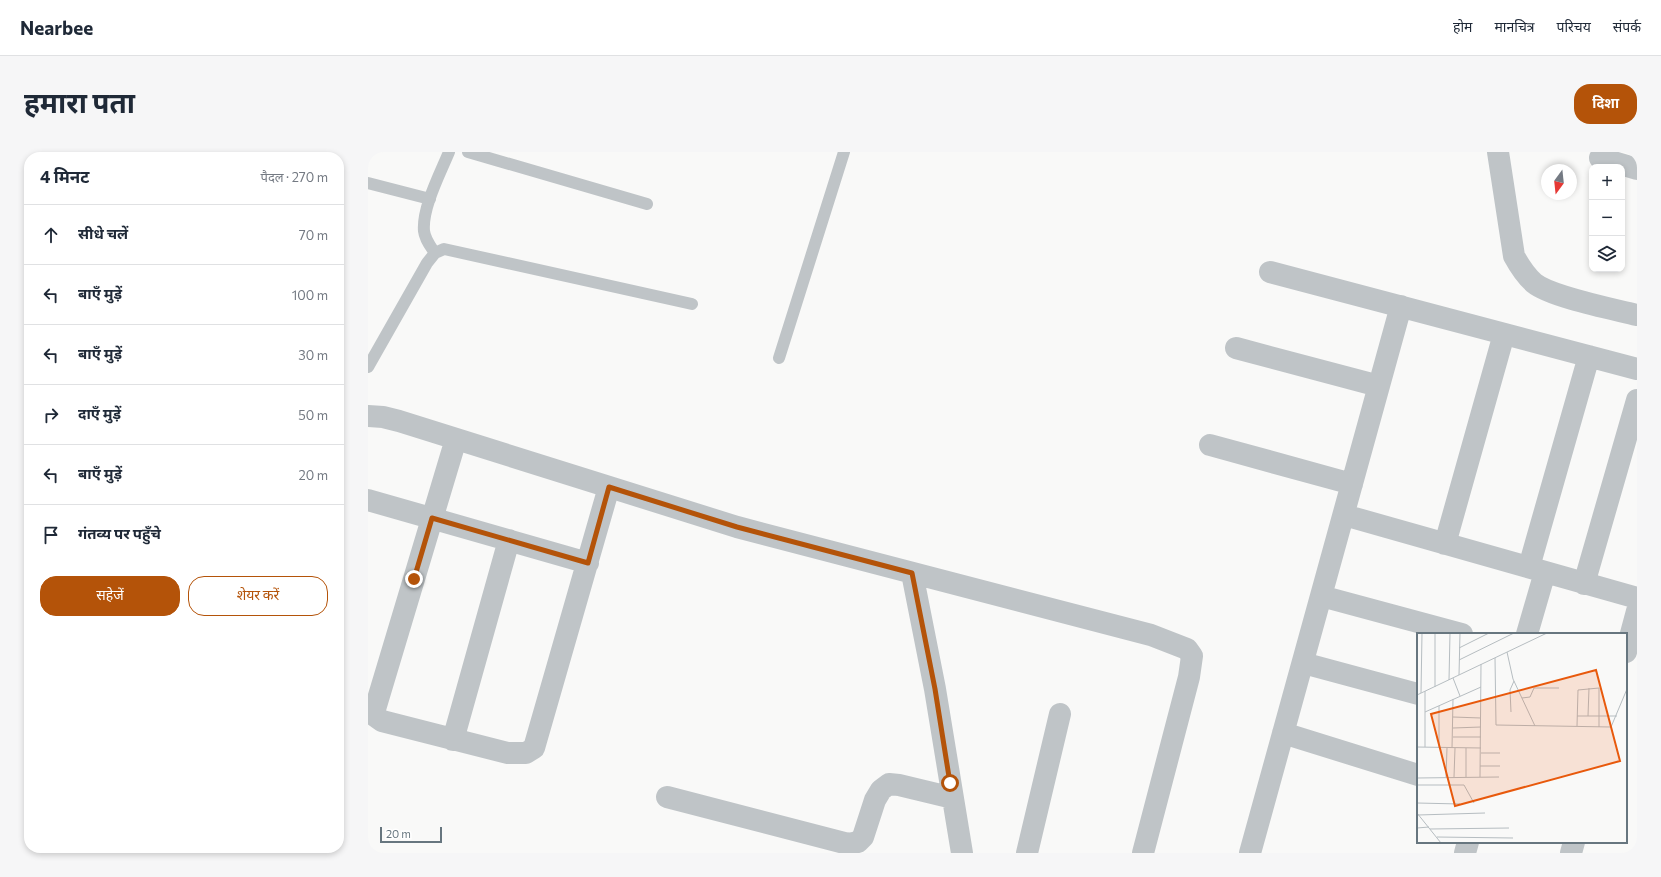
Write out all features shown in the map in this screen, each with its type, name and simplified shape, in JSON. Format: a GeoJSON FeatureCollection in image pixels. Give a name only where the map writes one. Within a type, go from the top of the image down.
{"type":"FeatureCollection","features":[{"type":"Feature","properties":{"kind":"street"},"geometry":{"type":"LineString","coordinates":[[1498,152],[1514,256],[1522,271],[1536,284],[1557,293],[1637,315]]}},
{"type":"Feature","properties":{"kind":"street"},"geometry":{"type":"LineString","coordinates":[[1600,158],[1637,169]]}},
{"type":"Feature","properties":{"kind":"street"},"geometry":{"type":"LineString","coordinates":[[1270,272],[1637,369]]}},
{"type":"Feature","properties":{"kind":"street"},"geometry":{"type":"LineString","coordinates":[[1250,853],[1401,306]]}},
{"type":"Feature","properties":{"kind":"street"},"geometry":{"type":"LineString","coordinates":[[1445,544],[1504,334]]}},
{"type":"Feature","properties":{"kind":"street"},"geometry":{"type":"LineString","coordinates":[[1236,348],[1379,386]]}},
{"type":"Feature","properties":{"kind":"street"},"geometry":{"type":"LineString","coordinates":[[1527,633],[1537,570],[1589,356]]}},
{"type":"Feature","properties":{"kind":"street"},"geometry":{"type":"LineString","coordinates":[[1584,584],[1637,400]]}},
{"type":"Feature","properties":{"kind":"street"},"geometry":{"type":"LineString","coordinates":[[368,416],[393,420],[737,527],[1152,635],[1187,649],[1192,656],[1189,677],[1143,853]]}},
{"type":"Feature","properties":{"kind":"street"},"geometry":{"type":"LineString","coordinates":[[456,439],[377,701],[374,713],[375,716],[382,721],[453,740],[514,754],[526,753],[534,748],[609,487]]}},
{"type":"Feature","properties":{"kind":"street"},"geometry":{"type":"LineString","coordinates":[[1210,445],[1352,484]]}},
{"type":"Feature","properties":{"kind":"street"},"geometry":{"type":"LineString","coordinates":[[368,500],[588,563]]}},
{"type":"Feature","properties":{"kind":"street"},"geometry":{"type":"LineString","coordinates":[[1344,515],[1637,598]]}},
{"type":"Feature","properties":{"kind":"street"},"geometry":{"type":"LineString","coordinates":[[453,740],[509,540]]}},
{"type":"Feature","properties":{"kind":"street"},"geometry":{"type":"LineString","coordinates":[[912,573],[935,689],[962,853]]}},
{"type":"Feature","properties":{"kind":"street"},"geometry":{"type":"LineString","coordinates":[[1321,596],[1458,633]]}},
{"type":"Feature","properties":{"kind":"street"},"geometry":{"type":"LineString","coordinates":[[1627,648],[1637,612]]}},
{"type":"Feature","properties":{"kind":"street"},"geometry":{"type":"LineString","coordinates":[[1303,663],[1417,694]]}},
{"type":"Feature","properties":{"kind":"street"},"geometry":{"type":"LineString","coordinates":[[1027,853],[1060,714]]}},
{"type":"Feature","properties":{"kind":"street"},"geometry":{"type":"LineString","coordinates":[[1283,733],[1417,775]]}},
{"type":"Feature","properties":{"kind":"street"},"geometry":{"type":"LineString","coordinates":[[668,797],[848,844],[858,842],[863,837],[875,800],[881,790],[889,784],[900,785],[953,798]]}},
{"type":"Feature","properties":{"kind":"street"},"geometry":{"type":"LineString","coordinates":[[1465,853],[1468,843]]}},
{"type":"Feature","properties":{"kind":"street"},"geometry":{"type":"LineString","coordinates":[[1571,853],[1574,843]]}},
{"type":"Feature","properties":{"kind":"lane"},"geometry":{"type":"LineString","coordinates":[[435,253],[426,239],[424,232],[425,219],[430,199],[448,152]]}},
{"type":"Feature","properties":{"kind":"lane"},"geometry":{"type":"LineString","coordinates":[[468,152],[647,204]]}},
{"type":"Feature","properties":{"kind":"lane"},"geometry":{"type":"LineString","coordinates":[[779,358],[844,152]]}},
{"type":"Feature","properties":{"kind":"lane"},"geometry":{"type":"LineString","coordinates":[[368,183],[430,199]]}},
{"type":"Feature","properties":{"kind":"lane"},"geometry":{"type":"LineString","coordinates":[[368,367],[427,263],[435,253],[444,249],[692,304]]}},
{"type":"Feature","properties":{"kind":"route"},"geometry":{"type":"LineString","coordinates":[[414,579],[432,518],[588,563],[609,487],[737,527],[912,573],[935,689],[950,783]]}}]}
